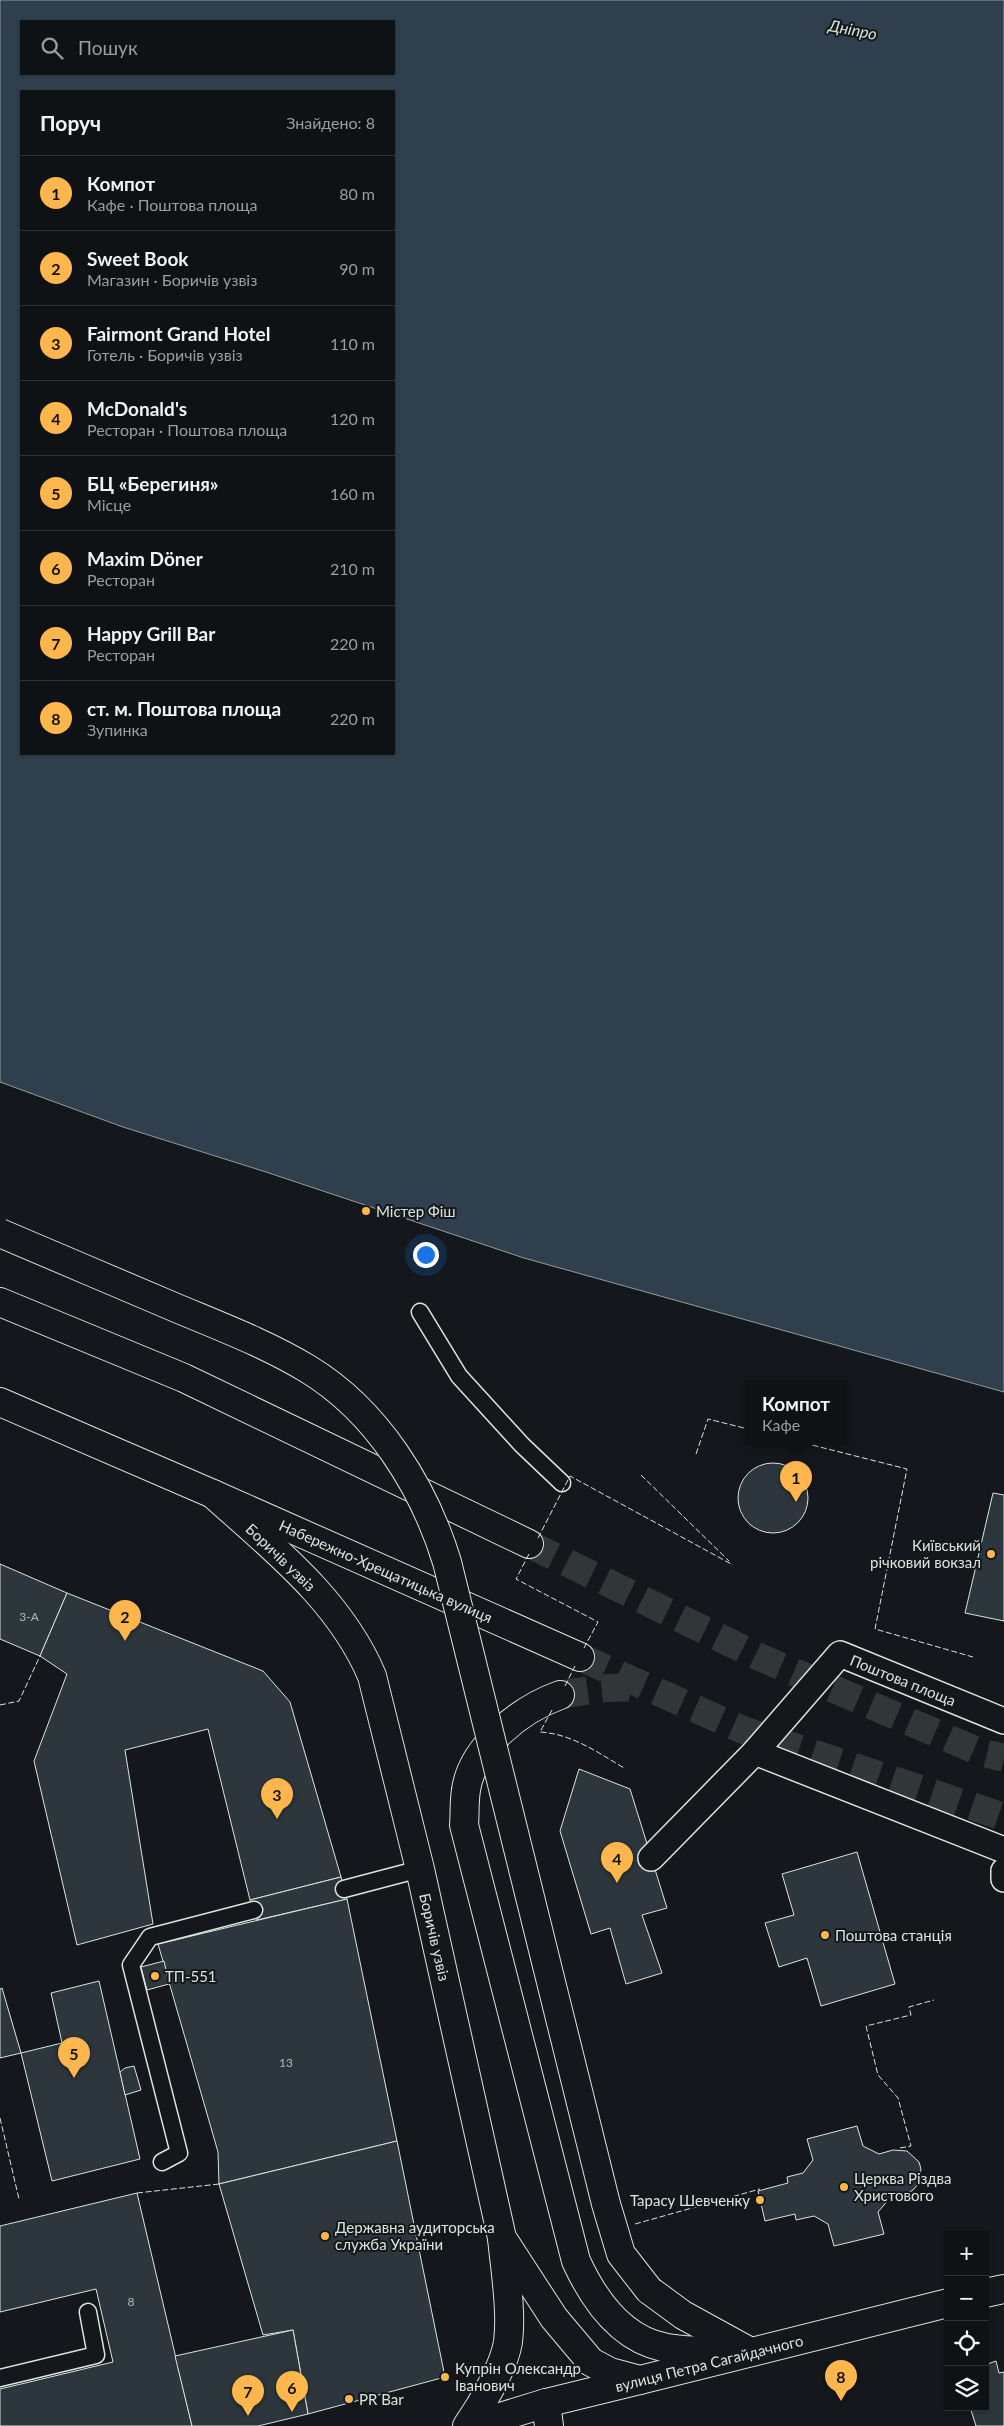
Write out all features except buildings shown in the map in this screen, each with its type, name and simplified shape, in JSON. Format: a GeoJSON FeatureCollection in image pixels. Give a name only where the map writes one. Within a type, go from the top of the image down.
{"type":"FeatureCollection","features":[{"type":"Feature","properties":{"kind":"main road"},"geometry":{"type":"LineString","coordinates":[[0,1233],[243,1337],[308,1369],[357,1409],[377,1431],[413,1482],[428,1508],[447,1562],[606,2204],[621,2254],[649,2290],[683,2314],[750,2352]]}},
{"type":"Feature","properties":{"kind":"main road"},"geometry":{"type":"LineString","coordinates":[[0,1302],[184,1378],[529,1544]]}},
{"type":"Feature","properties":{"kind":"main road","name":"Набережно-Хрещатицька вулиця"},"geometry":{"type":"LineString","coordinates":[[0,1402],[214,1494],[580,1657]]}},
{"type":"Feature","properties":{"kind":"main road","name":"Боричів узвіз"},"geometry":{"type":"LineString","coordinates":[[214,1494],[308,1580],[346,1626],[362,1650],[372,1676],[420,1869],[502,2238],[554,2318],[591,2362],[610,2372],[640,2380]]}},
{"type":"Feature","properties":{"kind":"main road"},"geometry":{"type":"LineString","coordinates":[[560,1695],[534,1707],[507,1726],[480,1754],[466,1789],[464,1825],[576,2261],[595,2298],[624,2329],[645,2340],[664,2348],[750,2352]]}},
{"type":"Feature","properties":{"kind":"main road"},"geometry":{"type":"LineString","coordinates":[[467,2426],[491,2386],[508,2343],[508,2297],[502,2238]]}},
{"type":"Feature","properties":{"kind":"main road"},"geometry":{"type":"LineString","coordinates":[[989,2292],[1004,2289]]}},
{"type":"Feature","properties":{"kind":"main road","name":"вулиця Петра Сагайдачного"},"geometry":{"type":"LineString","coordinates":[[471,2426],[548,2415],[640,2380],[944,2304]]}},
{"type":"Feature","properties":{"kind":"street","name":"Поштова площа"},"geometry":{"type":"LineString","coordinates":[[651,1858],[755,1752],[840,1654],[1004,1721]]}},
{"type":"Feature","properties":{"kind":"street"},"geometry":{"type":"LineString","coordinates":[[755,1752],[1004,1850]]}},
{"type":"Feature","properties":{"kind":"street"},"geometry":{"type":"LineString","coordinates":[[1004,1870],[1004,1879]]}},
{"type":"Feature","properties":{"kind":"lane"},"geometry":{"type":"LineString","coordinates":[[420,1312],[459,1376],[522,1446],[562,1483]]}},
{"type":"Feature","properties":{"kind":"lane"},"geometry":{"type":"LineString","coordinates":[[344,1889],[420,1869]]}},
{"type":"Feature","properties":{"kind":"lane"},"geometry":{"type":"LineString","coordinates":[[162,2162],[179,2152],[131,1965],[150,1937],[254,1910]]}},
{"type":"Feature","properties":{"kind":"lane"},"geometry":{"type":"LineString","coordinates":[[0,2378],[96,2355],[88,2312]]}},
{"type":"Feature","properties":{"kind":"water","name":"Дніпро"},"geometry":{"type":"Polygon","coordinates":[[[0,0],[1004,0],[1004,1392],[524,1258],[266,1172],[123,1127],[0,1082],[0,0]]]}},
{"type":"Feature","properties":{"kind":"tunnel"},"geometry":{"type":"LineString","coordinates":[[529,1544],[757,1656],[980,1752],[1004,1758]]}},
{"type":"Feature","properties":{"kind":"tunnel"},"geometry":{"type":"LineString","coordinates":[[580,1657],[743,1730],[1004,1817]]}},
{"type":"Feature","properties":{"kind":"tunnel"},"geometry":{"type":"LineString","coordinates":[[560,1695],[600,1689],[640,1688]]}},
{"type":"Feature","properties":{"kind":"fence"},"geometry":{"type":"LineString","coordinates":[[696,1454],[708,1419],[745,1428]]}},
{"type":"Feature","properties":{"kind":"fence"},"geometry":{"type":"LineString","coordinates":[[812,1445],[907,1469],[875,1629],[973,1657]]}},
{"type":"Feature","properties":{"kind":"fence"},"geometry":{"type":"LineString","coordinates":[[641,1475],[729,1561]]}},
{"type":"Feature","properties":{"kind":"fence"},"geometry":{"type":"LineString","coordinates":[[538,1538],[570,1476],[733,1565]]}},
{"type":"Feature","properties":{"kind":"fence"},"geometry":{"type":"LineString","coordinates":[[529,1554],[516,1579],[598,1622],[584,1648]]}},
{"type":"Feature","properties":{"kind":"fence"},"geometry":{"type":"LineString","coordinates":[[0,1705],[19,1701],[40,1656]]}},
{"type":"Feature","properties":{"kind":"fence"},"geometry":{"type":"LineString","coordinates":[[565,1686],[575,1666]]}},
{"type":"Feature","properties":{"kind":"fence"},"geometry":{"type":"LineString","coordinates":[[552,1710],[540,1732],[552,1733],[574,1740],[624,1768]]}},
{"type":"Feature","properties":{"kind":"fence"},"geometry":{"type":"LineString","coordinates":[[900,2148],[911,2146],[898,2098],[878,2075],[866,2026],[911,2015],[909,2007],[934,2000]]}},
{"type":"Feature","properties":{"kind":"fence"},"geometry":{"type":"LineString","coordinates":[[0,2118],[19,2199]]}},
{"type":"Feature","properties":{"kind":"fence"},"geometry":{"type":"LineString","coordinates":[[137,2193],[219,2184]]}},
{"type":"Feature","properties":{"kind":"fence"},"geometry":{"type":"LineString","coordinates":[[635,2224],[760,2189]]}},
{"type":"Feature","properties":{"kind":"place","name":"Містер Фіш"},"geometry":{"type":"Point","coordinates":[366,1211]}},
{"type":"Feature","properties":{"kind":"place","name":"Компот"},"geometry":{"type":"Point","coordinates":[796,1502]}},
{"type":"Feature","properties":{"kind":"place","name":"Київський річковий вокзал"},"geometry":{"type":"Point","coordinates":[991,1554]}},
{"type":"Feature","properties":{"kind":"place","name":"Sweet Book"},"geometry":{"type":"Point","coordinates":[125,1641]}},
{"type":"Feature","properties":{"kind":"place","name":"Fairmont Grand Hotel"},"geometry":{"type":"Point","coordinates":[277,1819]}},
{"type":"Feature","properties":{"kind":"place","name":"McDonald's"},"geometry":{"type":"Point","coordinates":[617,1883]}},
{"type":"Feature","properties":{"kind":"place","name":"Поштова станція"},"geometry":{"type":"Point","coordinates":[825,1935]}},
{"type":"Feature","properties":{"kind":"place","name":"ТП-551"},"geometry":{"type":"Point","coordinates":[155,1976]}},
{"type":"Feature","properties":{"kind":"place","name":"БЦ «Берегиня»"},"geometry":{"type":"Point","coordinates":[74,2078]}},
{"type":"Feature","properties":{"kind":"place","name":"Церква Різдва Христового"},"geometry":{"type":"Point","coordinates":[844,2187]}},
{"type":"Feature","properties":{"kind":"place","name":"Тарасу Шевченку"},"geometry":{"type":"Point","coordinates":[760,2200]}},
{"type":"Feature","properties":{"kind":"place","name":"Державна аудиторська служба України"},"geometry":{"type":"Point","coordinates":[325,2236]}},
{"type":"Feature","properties":{"kind":"place","name":"Купрін Олександр Іванович"},"geometry":{"type":"Point","coordinates":[445,2377]}},
{"type":"Feature","properties":{"kind":"place","name":"PR Bar"},"geometry":{"type":"Point","coordinates":[349,2399]}},
{"type":"Feature","properties":{"kind":"place","name":"ст. м. Поштова площа"},"geometry":{"type":"Point","coordinates":[841,2401]}},
{"type":"Feature","properties":{"kind":"place","name":"Maxim Döner"},"geometry":{"type":"Point","coordinates":[292,2412]}},
{"type":"Feature","properties":{"kind":"place","name":"Happy Grill Bar"},"geometry":{"type":"Point","coordinates":[248,2416]}}]}
